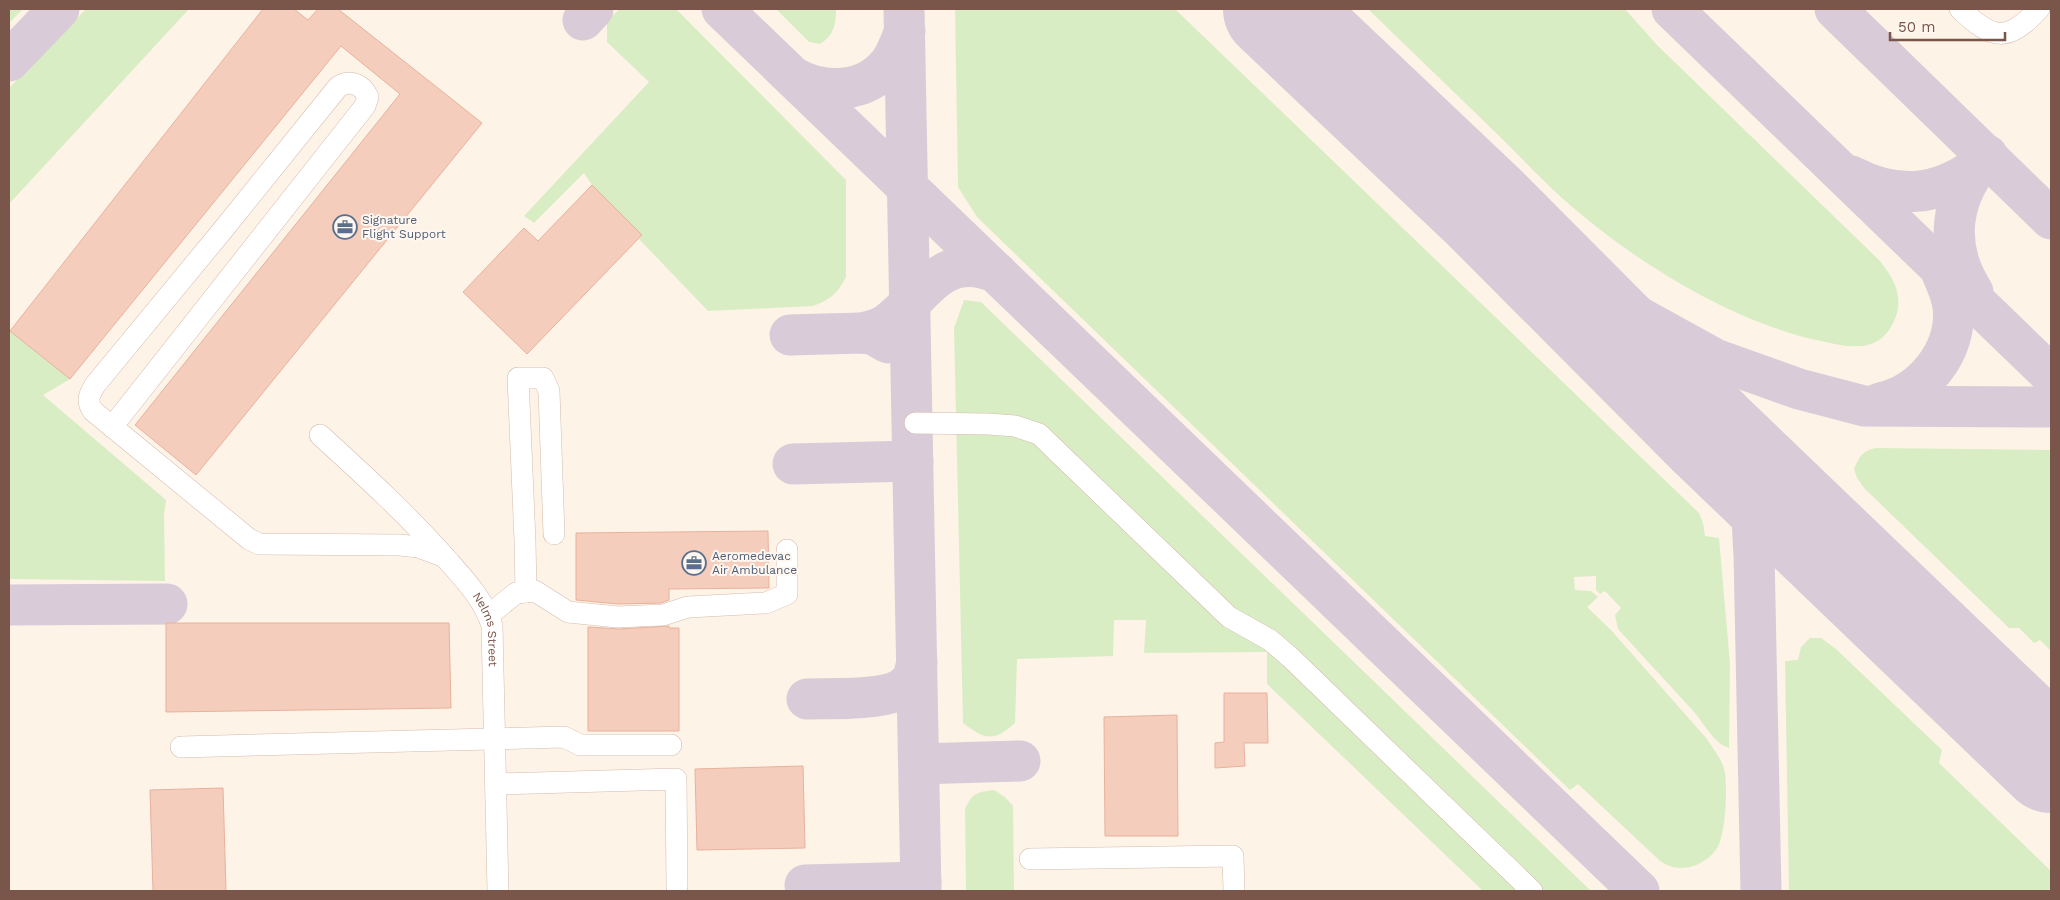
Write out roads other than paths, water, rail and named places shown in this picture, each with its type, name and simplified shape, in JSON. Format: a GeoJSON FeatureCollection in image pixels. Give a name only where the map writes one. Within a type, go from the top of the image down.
{"type":"FeatureCollection","features":[{"type":"Feature","properties":{"kind":"lane"},"geometry":{"type":"LineString","coordinates":[[1960,9],[1986,31],[2003,34],[2019,27],[2039,9]]}},
{"type":"Feature","properties":{"kind":"lane"},"geometry":{"type":"LineString","coordinates":[[112,427],[365,106],[368,97],[360,87],[348,82],[338,87],[91,391],[88,401],[91,409],[112,427],[249,539],[260,544],[400,545],[418,547],[445,557]]}},
{"type":"Feature","properties":{"kind":"lane"},"geometry":{"type":"LineString","coordinates":[[526,592],[526,541],[518,378],[543,378],[549,391],[554,534]]}},
{"type":"Feature","properties":{"kind":"lane"},"geometry":{"type":"LineString","coordinates":[[916,423],[1006,425],[1039,434],[1229,616],[1270,640],[1290,658],[1532,891]]}},
{"type":"Feature","properties":{"kind":"lane","name":"Nelms Street"},"geometry":{"type":"LineString","coordinates":[[320,435],[410,518],[474,592],[489,615],[492,626],[498,891]]}},
{"type":"Feature","properties":{"kind":"lane"},"geometry":{"type":"LineString","coordinates":[[489,615],[516,594],[535,591],[568,612],[618,617],[663,614],[688,606],[766,604],[787,594],[787,550]]}},
{"type":"Feature","properties":{"kind":"lane"},"geometry":{"type":"LineString","coordinates":[[181,747],[564,737],[580,745],[671,745]]}},
{"type":"Feature","properties":{"kind":"lane"},"geometry":{"type":"LineString","coordinates":[[496,784],[676,779],[678,887]]}},
{"type":"Feature","properties":{"kind":"lane"},"geometry":{"type":"LineString","coordinates":[[1030,859],[1233,856],[1234,883]]}},
{"type":"Feature","properties":{"kind":"place","name":"Signature Flight Support"},"geometry":{"type":"Point","coordinates":[345,227]}},
{"type":"Feature","properties":{"kind":"place","name":"Aeromedevac Air Ambulance"},"geometry":{"type":"Point","coordinates":[694,563]}}]}
